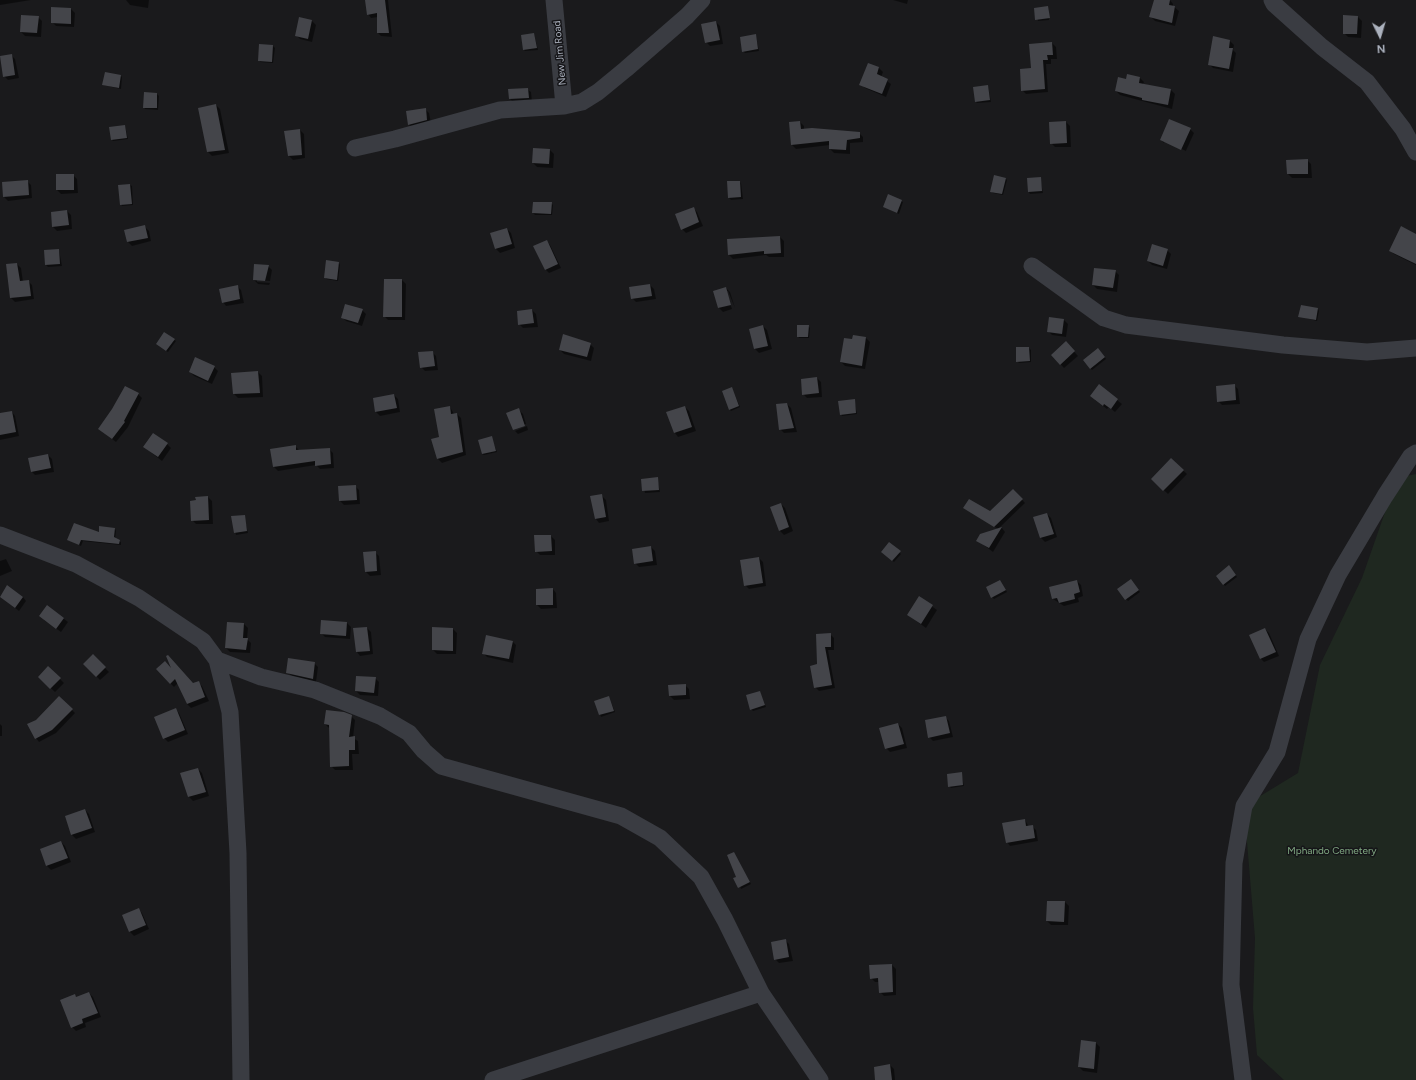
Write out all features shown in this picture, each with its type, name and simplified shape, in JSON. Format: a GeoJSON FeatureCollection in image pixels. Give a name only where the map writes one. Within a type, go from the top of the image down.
{"type":"FeatureCollection","features":[{"type":"Feature","properties":{"kind":"street","name":"New Jim Road"},"geometry":{"type":"LineString","coordinates":[[554,0],[564,106]]}},
{"type":"Feature","properties":{"kind":"street"},"geometry":{"type":"LineString","coordinates":[[354,148],[395,139],[500,110],[564,106],[582,102],[598,92],[687,16],[702,0]]}},
{"type":"Feature","properties":{"kind":"street"},"geometry":{"type":"LineString","coordinates":[[1272,0],[1274,4],[1322,47],[1366,82],[1402,129],[1416,152]]}},
{"type":"Feature","properties":{"kind":"street"},"geometry":{"type":"LineString","coordinates":[[1032,266],[1104,318],[1126,325],[1283,344],[1367,352],[1416,348]]}},
{"type":"Feature","properties":{"kind":"street"},"geometry":{"type":"LineString","coordinates":[[1244,1080],[1231,986],[1234,863],[1244,806],[1277,752],[1308,639],[1338,575],[1385,496],[1411,456],[1416,453]]}},
{"type":"Feature","properties":{"kind":"street"},"geometry":{"type":"LineString","coordinates":[[0,534],[76,564],[139,598],[202,641],[217,660],[230,712],[232,743],[238,853],[241,1080]]}},
{"type":"Feature","properties":{"kind":"street"},"geometry":{"type":"LineString","coordinates":[[217,660],[261,678],[315,690],[380,716],[409,733],[424,751],[442,766],[622,816],[660,838],[701,877],[725,920],[761,993],[820,1080]]}},
{"type":"Feature","properties":{"kind":"street"},"geometry":{"type":"LineString","coordinates":[[493,1080],[761,993]]}},
{"type":"Feature","properties":{"kind":"green space","name":"Mphando Cemetery"},"geometry":{"type":"Polygon","coordinates":[[[1416,474],[1416,1080],[1284,1080],[1257,1055],[1253,1008],[1255,938],[1244,806],[1298,773],[1320,665],[1362,578],[1397,478],[1416,474]]]}},
{"type":"Feature","properties":{"kind":"building"},"geometry":{"type":"Polygon","coordinates":[[[365,0],[385,0],[389,33],[377,33],[377,13],[367,15],[365,0]]]}},
{"type":"Feature","properties":{"kind":"building"},"geometry":{"type":"Polygon","coordinates":[[[1154,0],[1170,0],[1169,5],[1175,6],[1172,23],[1149,17],[1154,0]]]}},
{"type":"Feature","properties":{"kind":"building"},"geometry":{"type":"Polygon","coordinates":[[[1048,6],[1050,18],[1035,20],[1034,8],[1048,6]]]}},
{"type":"Feature","properties":{"kind":"building"},"geometry":{"type":"Polygon","coordinates":[[[51,7],[71,8],[71,24],[51,23],[51,7]]]}},
{"type":"Feature","properties":{"kind":"building"},"geometry":{"type":"Polygon","coordinates":[[[21,15],[39,16],[37,33],[20,32],[21,15]]]}},
{"type":"Feature","properties":{"kind":"building"},"geometry":{"type":"Polygon","coordinates":[[[1343,15],[1358,16],[1357,34],[1343,34],[1343,15]]]}},
{"type":"Feature","properties":{"kind":"building"},"geometry":{"type":"Polygon","coordinates":[[[299,17],[312,20],[308,39],[295,36],[299,17]]]}},
{"type":"Feature","properties":{"kind":"building"},"geometry":{"type":"Polygon","coordinates":[[[716,21],[720,40],[705,43],[701,24],[716,21]]]}},
{"type":"Feature","properties":{"kind":"building"},"geometry":{"type":"Polygon","coordinates":[[[534,33],[537,48],[523,50],[521,35],[534,33]]]}},
{"type":"Feature","properties":{"kind":"building"},"geometry":{"type":"Polygon","coordinates":[[[756,34],[758,49],[742,52],[740,37],[756,34]]]}},
{"type":"Feature","properties":{"kind":"building"},"geometry":{"type":"Polygon","coordinates":[[[1213,36],[1230,40],[1229,48],[1233,48],[1229,69],[1208,65],[1213,36]]]}},
{"type":"Feature","properties":{"kind":"building"},"geometry":{"type":"Polygon","coordinates":[[[1052,42],[1053,55],[1047,55],[1048,60],[1043,60],[1045,89],[1021,91],[1020,69],[1031,68],[1029,44],[1052,42]]]}},
{"type":"Feature","properties":{"kind":"building"},"geometry":{"type":"Polygon","coordinates":[[[259,44],[273,45],[272,62],[258,61],[259,44]]]}},
{"type":"Feature","properties":{"kind":"building"},"geometry":{"type":"Polygon","coordinates":[[[12,54],[15,75],[3,77],[0,56],[12,54]]]}},
{"type":"Feature","properties":{"kind":"building"},"geometry":{"type":"Polygon","coordinates":[[[868,63],[879,67],[877,74],[888,79],[882,94],[859,85],[868,63]]]}},
{"type":"Feature","properties":{"kind":"building"},"geometry":{"type":"Polygon","coordinates":[[[105,72],[121,75],[119,88],[102,85],[105,72]]]}},
{"type":"Feature","properties":{"kind":"building"},"geometry":{"type":"Polygon","coordinates":[[[1127,74],[1140,77],[1139,83],[1171,89],[1168,105],[1142,100],[1142,98],[1115,91],[1118,77],[1126,79],[1127,74]]]}},
{"type":"Feature","properties":{"kind":"building"},"geometry":{"type":"Polygon","coordinates":[[[988,85],[990,100],[975,102],[973,87],[988,85]]]}},
{"type":"Feature","properties":{"kind":"building"},"geometry":{"type":"Polygon","coordinates":[[[528,88],[529,98],[509,99],[508,89],[528,88]]]}},
{"type":"Feature","properties":{"kind":"building"},"geometry":{"type":"Polygon","coordinates":[[[144,92],[157,93],[157,108],[143,108],[144,92]]]}},
{"type":"Feature","properties":{"kind":"building"},"geometry":{"type":"Polygon","coordinates":[[[216,104],[225,150],[207,152],[198,108],[216,104]]]}},
{"type":"Feature","properties":{"kind":"building"},"geometry":{"type":"Polygon","coordinates":[[[426,108],[427,120],[408,125],[406,111],[426,108]]]}},
{"type":"Feature","properties":{"kind":"building"},"geometry":{"type":"Polygon","coordinates":[[[1169,119],[1191,128],[1181,150],[1160,140],[1169,119]]]}},
{"type":"Feature","properties":{"kind":"building"},"geometry":{"type":"Polygon","coordinates":[[[800,121],[801,129],[812,128],[860,132],[860,138],[847,140],[846,150],[829,149],[829,141],[791,145],[789,122],[800,121]]]}},
{"type":"Feature","properties":{"kind":"building"},"geometry":{"type":"Polygon","coordinates":[[[1066,121],[1067,143],[1050,144],[1049,122],[1066,121]]]}},
{"type":"Feature","properties":{"kind":"building"},"geometry":{"type":"Polygon","coordinates":[[[125,125],[127,138],[111,140],[109,127],[125,125]]]}},
{"type":"Feature","properties":{"kind":"building"},"geometry":{"type":"Polygon","coordinates":[[[300,129],[302,155],[288,156],[284,131],[300,129]]]}},
{"type":"Feature","properties":{"kind":"building"},"geometry":{"type":"Polygon","coordinates":[[[533,148],[550,149],[549,164],[532,163],[533,148]]]}},
{"type":"Feature","properties":{"kind":"building"},"geometry":{"type":"Polygon","coordinates":[[[1308,159],[1308,174],[1287,174],[1286,160],[1308,159]]]}},
{"type":"Feature","properties":{"kind":"building"},"geometry":{"type":"Polygon","coordinates":[[[56,174],[74,174],[74,190],[56,190],[56,174]]]}},
{"type":"Feature","properties":{"kind":"building"},"geometry":{"type":"Polygon","coordinates":[[[994,175],[1006,178],[1002,194],[990,192],[994,175]]]}},
{"type":"Feature","properties":{"kind":"building"},"geometry":{"type":"Polygon","coordinates":[[[1041,177],[1042,191],[1028,192],[1027,178],[1041,177]]]}},
{"type":"Feature","properties":{"kind":"building"},"geometry":{"type":"Polygon","coordinates":[[[28,180],[29,195],[3,197],[2,182],[28,180]]]}},
{"type":"Feature","properties":{"kind":"building"},"geometry":{"type":"Polygon","coordinates":[[[727,181],[740,181],[741,197],[728,198],[727,181]]]}},
{"type":"Feature","properties":{"kind":"building"},"geometry":{"type":"Polygon","coordinates":[[[130,184],[132,204],[120,205],[118,185],[130,184]]]}},
{"type":"Feature","properties":{"kind":"building"},"geometry":{"type":"Polygon","coordinates":[[[888,194],[902,200],[897,213],[883,207],[888,194]]]}},
{"type":"Feature","properties":{"kind":"building"},"geometry":{"type":"Polygon","coordinates":[[[533,202],[552,202],[551,214],[532,213],[533,202]]]}},
{"type":"Feature","properties":{"kind":"building"},"geometry":{"type":"Polygon","coordinates":[[[694,207],[699,222],[681,230],[675,214],[694,207]]]}},
{"type":"Feature","properties":{"kind":"building"},"geometry":{"type":"Polygon","coordinates":[[[67,210],[69,225],[52,227],[51,212],[67,210]]]}},
{"type":"Feature","properties":{"kind":"building"},"geometry":{"type":"Polygon","coordinates":[[[145,225],[148,238],[127,242],[124,230],[145,225]]]}},
{"type":"Feature","properties":{"kind":"building"},"geometry":{"type":"Polygon","coordinates":[[[1401,226],[1416,234],[1416,264],[1389,251],[1401,226]]]}},
{"type":"Feature","properties":{"kind":"building"},"geometry":{"type":"Polygon","coordinates":[[[507,228],[512,244],[495,249],[490,233],[507,228]]]}},
{"type":"Feature","properties":{"kind":"building"},"geometry":{"type":"Polygon","coordinates":[[[780,236],[781,253],[764,254],[764,251],[728,255],[727,239],[780,236]]]}},
{"type":"Feature","properties":{"kind":"building"},"geometry":{"type":"Polygon","coordinates":[[[547,240],[558,264],[545,270],[533,246],[547,240]]]}},
{"type":"Feature","properties":{"kind":"building"},"geometry":{"type":"Polygon","coordinates":[[[1152,244],[1168,249],[1163,266],[1147,261],[1152,244]]]}},
{"type":"Feature","properties":{"kind":"building"},"geometry":{"type":"Polygon","coordinates":[[[59,249],[60,264],[45,265],[44,250],[59,249]]]}},
{"type":"Feature","properties":{"kind":"building"},"geometry":{"type":"Polygon","coordinates":[[[326,260],[339,262],[337,280],[324,278],[326,260]]]}},
{"type":"Feature","properties":{"kind":"building"},"geometry":{"type":"Polygon","coordinates":[[[17,263],[20,281],[29,280],[31,296],[10,298],[6,264],[17,263]]]}},
{"type":"Feature","properties":{"kind":"building"},"geometry":{"type":"Polygon","coordinates":[[[254,264],[269,265],[265,281],[253,280],[254,264]]]}},
{"type":"Feature","properties":{"kind":"building"},"geometry":{"type":"Polygon","coordinates":[[[1094,268],[1116,270],[1113,288],[1092,285],[1094,268]]]}},
{"type":"Feature","properties":{"kind":"building"},"geometry":{"type":"Polygon","coordinates":[[[384,279],[402,279],[402,317],[383,317],[384,279]]]}},
{"type":"Feature","properties":{"kind":"building"},"geometry":{"type":"Polygon","coordinates":[[[650,284],[652,296],[631,299],[629,287],[650,284]]]}},
{"type":"Feature","properties":{"kind":"building"},"geometry":{"type":"Polygon","coordinates":[[[238,285],[240,299],[222,303],[219,289],[238,285]]]}},
{"type":"Feature","properties":{"kind":"building"},"geometry":{"type":"Polygon","coordinates":[[[726,287],[731,305],[718,308],[713,291],[726,287]]]}},
{"type":"Feature","properties":{"kind":"building"},"geometry":{"type":"Polygon","coordinates":[[[345,304],[363,309],[358,323],[341,318],[345,304]]]}},
{"type":"Feature","properties":{"kind":"building"},"geometry":{"type":"Polygon","coordinates":[[[1301,305],[1318,308],[1316,320],[1298,317],[1301,305]]]}},
{"type":"Feature","properties":{"kind":"building"},"geometry":{"type":"Polygon","coordinates":[[[532,309],[534,323],[518,325],[517,311],[532,309]]]}},
{"type":"Feature","properties":{"kind":"building"},"geometry":{"type":"Polygon","coordinates":[[[1049,317],[1064,319],[1062,334],[1047,332],[1049,317]]]}},
{"type":"Feature","properties":{"kind":"building"},"geometry":{"type":"Polygon","coordinates":[[[763,325],[768,346],[754,349],[749,329],[763,325]]]}},
{"type":"Feature","properties":{"kind":"building"},"geometry":{"type":"Polygon","coordinates":[[[797,325],[809,325],[808,337],[797,337],[797,325]]]}},
{"type":"Feature","properties":{"kind":"building"},"geometry":{"type":"Polygon","coordinates":[[[164,332],[175,339],[166,351],[156,344],[164,332]]]}},
{"type":"Feature","properties":{"kind":"building"},"geometry":{"type":"Polygon","coordinates":[[[563,334],[591,343],[587,357],[559,350],[563,334]]]}},
{"type":"Feature","properties":{"kind":"building"},"geometry":{"type":"Polygon","coordinates":[[[853,335],[866,337],[862,366],[840,362],[844,338],[852,339],[853,335]]]}},
{"type":"Feature","properties":{"kind":"building"},"geometry":{"type":"Polygon","coordinates":[[[1066,341],[1075,351],[1060,365],[1051,355],[1066,341]]]}},
{"type":"Feature","properties":{"kind":"building"},"geometry":{"type":"Polygon","coordinates":[[[1016,347],[1029,347],[1030,361],[1016,362],[1016,347]]]}},
{"type":"Feature","properties":{"kind":"building"},"geometry":{"type":"Polygon","coordinates":[[[1098,348],[1105,357],[1090,369],[1083,360],[1098,348]]]}},
{"type":"Feature","properties":{"kind":"building"},"geometry":{"type":"Polygon","coordinates":[[[433,351],[435,366],[420,368],[418,352],[433,351]]]}},
{"type":"Feature","properties":{"kind":"building"},"geometry":{"type":"Polygon","coordinates":[[[195,357],[215,366],[208,381],[189,372],[195,357]]]}},
{"type":"Feature","properties":{"kind":"building"},"geometry":{"type":"Polygon","coordinates":[[[258,371],[260,393],[233,394],[231,373],[258,371]]]}},
{"type":"Feature","properties":{"kind":"building"},"geometry":{"type":"Polygon","coordinates":[[[817,377],[819,393],[802,395],[801,379],[817,377]]]}},
{"type":"Feature","properties":{"kind":"building"},"geometry":{"type":"Polygon","coordinates":[[[1099,384],[1118,399],[1111,409],[1104,404],[1103,406],[1090,396],[1099,384]]]}},
{"type":"Feature","properties":{"kind":"building"},"geometry":{"type":"Polygon","coordinates":[[[1235,384],[1236,400],[1217,402],[1216,386],[1235,384]]]}},
{"type":"Feature","properties":{"kind":"building"},"geometry":{"type":"Polygon","coordinates":[[[125,386],[139,393],[124,421],[125,422],[112,439],[98,429],[112,409],[125,386]]]}},
{"type":"Feature","properties":{"kind":"building"},"geometry":{"type":"Polygon","coordinates":[[[732,387],[739,406],[729,410],[722,391],[732,387]]]}},
{"type":"Feature","properties":{"kind":"building"},"geometry":{"type":"Polygon","coordinates":[[[394,394],[397,408],[375,412],[373,398],[394,394]]]}},
{"type":"Feature","properties":{"kind":"building"},"geometry":{"type":"Polygon","coordinates":[[[855,399],[856,413],[840,415],[838,401],[855,399]]]}},
{"type":"Feature","properties":{"kind":"building"},"geometry":{"type":"Polygon","coordinates":[[[787,403],[794,428],[779,430],[776,404],[787,403]]]}},
{"type":"Feature","properties":{"kind":"building"},"geometry":{"type":"Polygon","coordinates":[[[450,406],[451,414],[457,413],[463,452],[437,459],[431,439],[439,437],[434,409],[450,406]]]}},
{"type":"Feature","properties":{"kind":"building"},"geometry":{"type":"Polygon","coordinates":[[[685,406],[692,427],[674,433],[666,412],[685,406]]]}},
{"type":"Feature","properties":{"kind":"building"},"geometry":{"type":"Polygon","coordinates":[[[519,408],[525,426],[513,430],[506,413],[519,408]]]}},
{"type":"Feature","properties":{"kind":"building"},"geometry":{"type":"Polygon","coordinates":[[[12,411],[16,432],[0,435],[0,413],[12,411]]]}},
{"type":"Feature","properties":{"kind":"building"},"geometry":{"type":"Polygon","coordinates":[[[153,433],[168,443],[158,457],[143,447],[153,433]]]}},
{"type":"Feature","properties":{"kind":"building"},"geometry":{"type":"Polygon","coordinates":[[[492,436],[496,451],[482,454],[478,440],[492,436]]]}},
{"type":"Feature","properties":{"kind":"building"},"geometry":{"type":"Polygon","coordinates":[[[296,445],[296,450],[330,448],[331,464],[315,466],[315,461],[273,467],[270,449],[296,445]]]}},
{"type":"Feature","properties":{"kind":"building"},"geometry":{"type":"Polygon","coordinates":[[[48,454],[51,468],[31,472],[28,458],[48,454]]]}},
{"type":"Feature","properties":{"kind":"building"},"geometry":{"type":"Polygon","coordinates":[[[1171,458],[1184,470],[1163,491],[1151,479],[1171,458]]]}},
{"type":"Feature","properties":{"kind":"building"},"geometry":{"type":"Polygon","coordinates":[[[658,477],[659,490],[642,491],[641,479],[658,477]]]}},
{"type":"Feature","properties":{"kind":"building"},"geometry":{"type":"Polygon","coordinates":[[[356,485],[357,500],[339,501],[338,486],[356,485]]]}},
{"type":"Feature","properties":{"kind":"building"},"geometry":{"type":"Polygon","coordinates":[[[1013,489],[1023,499],[994,527],[963,508],[969,499],[990,511],[1013,489]]]}},
{"type":"Feature","properties":{"kind":"building"},"geometry":{"type":"Polygon","coordinates":[[[602,494],[606,517],[595,519],[590,496],[602,494]]]}},
{"type":"Feature","properties":{"kind":"building"},"geometry":{"type":"Polygon","coordinates":[[[208,496],[209,520],[191,521],[190,501],[196,500],[195,497],[208,496]]]}},
{"type":"Feature","properties":{"kind":"building"},"geometry":{"type":"Polygon","coordinates":[[[781,503],[789,527],[779,531],[770,507],[781,503]]]}},
{"type":"Feature","properties":{"kind":"building"},"geometry":{"type":"Polygon","coordinates":[[[1047,513],[1054,534],[1040,538],[1033,517],[1047,513]]]}},
{"type":"Feature","properties":{"kind":"building"},"geometry":{"type":"Polygon","coordinates":[[[245,515],[247,531],[234,533],[231,516],[245,515]]]}},
{"type":"Feature","properties":{"kind":"building"},"geometry":{"type":"Polygon","coordinates":[[[74,523],[99,532],[99,526],[115,528],[114,537],[120,540],[119,544],[81,540],[79,545],[67,540],[74,523]]]}},
{"type":"Feature","properties":{"kind":"building"},"geometry":{"type":"Polygon","coordinates":[[[1002,527],[989,548],[976,541],[980,534],[1002,527]]]}},
{"type":"Feature","properties":{"kind":"building"},"geometry":{"type":"Polygon","coordinates":[[[534,535],[551,535],[552,551],[535,552],[534,535]]]}},
{"type":"Feature","properties":{"kind":"building"},"geometry":{"type":"Polygon","coordinates":[[[889,542],[901,551],[892,561],[881,552],[889,542]]]}},
{"type":"Feature","properties":{"kind":"building"},"geometry":{"type":"Polygon","coordinates":[[[651,546],[653,561],[634,564],[632,549],[651,546]]]}},
{"type":"Feature","properties":{"kind":"building"},"geometry":{"type":"Polygon","coordinates":[[[376,551],[377,571],[365,572],[363,552],[376,551]]]}},
{"type":"Feature","properties":{"kind":"building"},"geometry":{"type":"Polygon","coordinates":[[[759,557],[763,583],[744,586],[740,560],[759,557]]]}},
{"type":"Feature","properties":{"kind":"building"},"geometry":{"type":"Polygon","coordinates":[[[1229,565],[1236,575],[1223,585],[1216,576],[1229,565]]]}},
{"type":"Feature","properties":{"kind":"building"},"geometry":{"type":"Polygon","coordinates":[[[1131,579],[1139,590],[1125,600],[1117,589],[1131,579]]]}},
{"type":"Feature","properties":{"kind":"building"},"geometry":{"type":"Polygon","coordinates":[[[1000,580],[1006,590],[991,598],[986,587],[1000,580]]]}},
{"type":"Feature","properties":{"kind":"building"},"geometry":{"type":"Polygon","coordinates":[[[1077,580],[1080,592],[1074,594],[1075,599],[1059,603],[1057,598],[1052,599],[1049,587],[1077,580]]]}},
{"type":"Feature","properties":{"kind":"building"},"geometry":{"type":"Polygon","coordinates":[[[7,585],[23,597],[15,608],[0,597],[7,585]]]}},
{"type":"Feature","properties":{"kind":"building"},"geometry":{"type":"Polygon","coordinates":[[[553,588],[553,605],[536,605],[536,589],[553,588]]]}},
{"type":"Feature","properties":{"kind":"building"},"geometry":{"type":"Polygon","coordinates":[[[919,596],[933,605],[921,624],[907,615],[919,596]]]}},
{"type":"Feature","properties":{"kind":"building"},"geometry":{"type":"Polygon","coordinates":[[[47,605],[64,618],[56,629],[39,616],[47,605]]]}},
{"type":"Feature","properties":{"kind":"building"},"geometry":{"type":"Polygon","coordinates":[[[321,620],[347,622],[346,636],[320,634],[321,620]]]}},
{"type":"Feature","properties":{"kind":"building"},"geometry":{"type":"Polygon","coordinates":[[[227,622],[244,623],[243,638],[248,638],[246,650],[225,648],[227,622]]]}},
{"type":"Feature","properties":{"kind":"building"},"geometry":{"type":"Polygon","coordinates":[[[367,627],[370,651],[356,652],[353,628],[367,627]]]}},
{"type":"Feature","properties":{"kind":"building"},"geometry":{"type":"Polygon","coordinates":[[[432,627],[453,628],[453,651],[432,650],[432,627]]]}},
{"type":"Feature","properties":{"kind":"building"},"geometry":{"type":"Polygon","coordinates":[[[1265,628],[1276,652],[1260,659],[1249,635],[1265,628]]]}},
{"type":"Feature","properties":{"kind":"building"},"geometry":{"type":"Polygon","coordinates":[[[831,633],[831,647],[825,647],[832,685],[814,688],[810,666],[817,664],[816,634],[831,633]]]}},
{"type":"Feature","properties":{"kind":"building"},"geometry":{"type":"Polygon","coordinates":[[[486,635],[513,641],[509,659],[482,654],[486,635]]]}},
{"type":"Feature","properties":{"kind":"building"},"geometry":{"type":"Polygon","coordinates":[[[93,654],[106,667],[96,677],[83,664],[93,654]]]}},
{"type":"Feature","properties":{"kind":"building"},"geometry":{"type":"Polygon","coordinates":[[[168,655],[193,683],[199,681],[205,697],[187,704],[175,679],[170,684],[156,669],[165,661],[171,668],[166,656],[168,655]]]}},
{"type":"Feature","properties":{"kind":"building"},"geometry":{"type":"Polygon","coordinates":[[[288,658],[315,662],[313,679],[286,673],[288,658]]]}},
{"type":"Feature","properties":{"kind":"building"},"geometry":{"type":"Polygon","coordinates":[[[48,666],[61,678],[50,689],[38,677],[48,666]]]}},
{"type":"Feature","properties":{"kind":"building"},"geometry":{"type":"Polygon","coordinates":[[[356,676],[376,677],[374,693],[355,691],[356,676]]]}},
{"type":"Feature","properties":{"kind":"building"},"geometry":{"type":"Polygon","coordinates":[[[686,684],[686,695],[669,696],[668,685],[686,684]]]}},
{"type":"Feature","properties":{"kind":"building"},"geometry":{"type":"Polygon","coordinates":[[[760,691],[765,705],[750,710],[746,695],[760,691]]]}},
{"type":"Feature","properties":{"kind":"building"},"geometry":{"type":"Polygon","coordinates":[[[59,696],[73,709],[52,730],[35,739],[27,724],[36,720],[59,696]]]}},
{"type":"Feature","properties":{"kind":"building"},"geometry":{"type":"Polygon","coordinates":[[[609,696],[614,711],[599,715],[594,701],[609,696]]]}},
{"type":"Feature","properties":{"kind":"building"},"geometry":{"type":"Polygon","coordinates":[[[176,708],[185,730],[163,739],[154,717],[176,708]]]}},
{"type":"Feature","properties":{"kind":"building"},"geometry":{"type":"Polygon","coordinates":[[[326,710],[344,712],[352,715],[349,737],[355,736],[355,750],[349,750],[349,766],[330,767],[329,725],[324,724],[326,710]]]}},
{"type":"Feature","properties":{"kind":"building"},"geometry":{"type":"Polygon","coordinates":[[[946,716],[950,733],[928,738],[925,720],[946,716]]]}},
{"type":"Feature","properties":{"kind":"building"},"geometry":{"type":"Polygon","coordinates":[[[898,723],[904,744],[885,749],[879,728],[898,723]]]}},
{"type":"Feature","properties":{"kind":"building"},"geometry":{"type":"Polygon","coordinates":[[[198,768],[206,792],[188,797],[180,773],[198,768]]]}},
{"type":"Feature","properties":{"kind":"building"},"geometry":{"type":"Polygon","coordinates":[[[962,772],[963,785],[948,787],[947,774],[962,772]]]}},
{"type":"Feature","properties":{"kind":"building"},"geometry":{"type":"Polygon","coordinates":[[[85,809],[92,828],[71,835],[65,816],[85,809]]]}},
{"type":"Feature","properties":{"kind":"building"},"geometry":{"type":"Polygon","coordinates":[[[1025,819],[1026,826],[1033,825],[1035,838],[1006,843],[1002,823],[1025,819]]]}},
{"type":"Feature","properties":{"kind":"building"},"geometry":{"type":"Polygon","coordinates":[[[61,841],[68,858],[46,866],[40,849],[61,841]]]}},
{"type":"Feature","properties":{"kind":"building"},"geometry":{"type":"Polygon","coordinates":[[[734,852],[750,882],[738,888],[733,878],[736,877],[727,855],[734,852]]]}},
{"type":"Feature","properties":{"kind":"building"},"geometry":{"type":"Polygon","coordinates":[[[1047,901],[1065,901],[1064,922],[1046,921],[1047,901]]]}},
{"type":"Feature","properties":{"kind":"building"},"geometry":{"type":"Polygon","coordinates":[[[139,908],[146,925],[129,932],[122,915],[139,908]]]}},
{"type":"Feature","properties":{"kind":"building"},"geometry":{"type":"Polygon","coordinates":[[[786,939],[789,957],[774,960],[771,942],[786,939]]]}},
{"type":"Feature","properties":{"kind":"building"},"geometry":{"type":"Polygon","coordinates":[[[892,964],[893,992],[879,993],[878,978],[870,979],[869,965],[892,964]]]}},
{"type":"Feature","properties":{"kind":"building"},"geometry":{"type":"Polygon","coordinates":[[[89,992],[98,1013],[82,1019],[83,1023],[71,1028],[60,1000],[75,994],[76,997],[89,992]]]}},
{"type":"Feature","properties":{"kind":"building"},"geometry":{"type":"Polygon","coordinates":[[[1081,1040],[1096,1042],[1094,1069],[1078,1067],[1081,1040]]]}},
{"type":"Feature","properties":{"kind":"building"},"geometry":{"type":"Polygon","coordinates":[[[890,1064],[892,1080],[875,1080],[874,1067],[890,1064]]]}}]}
